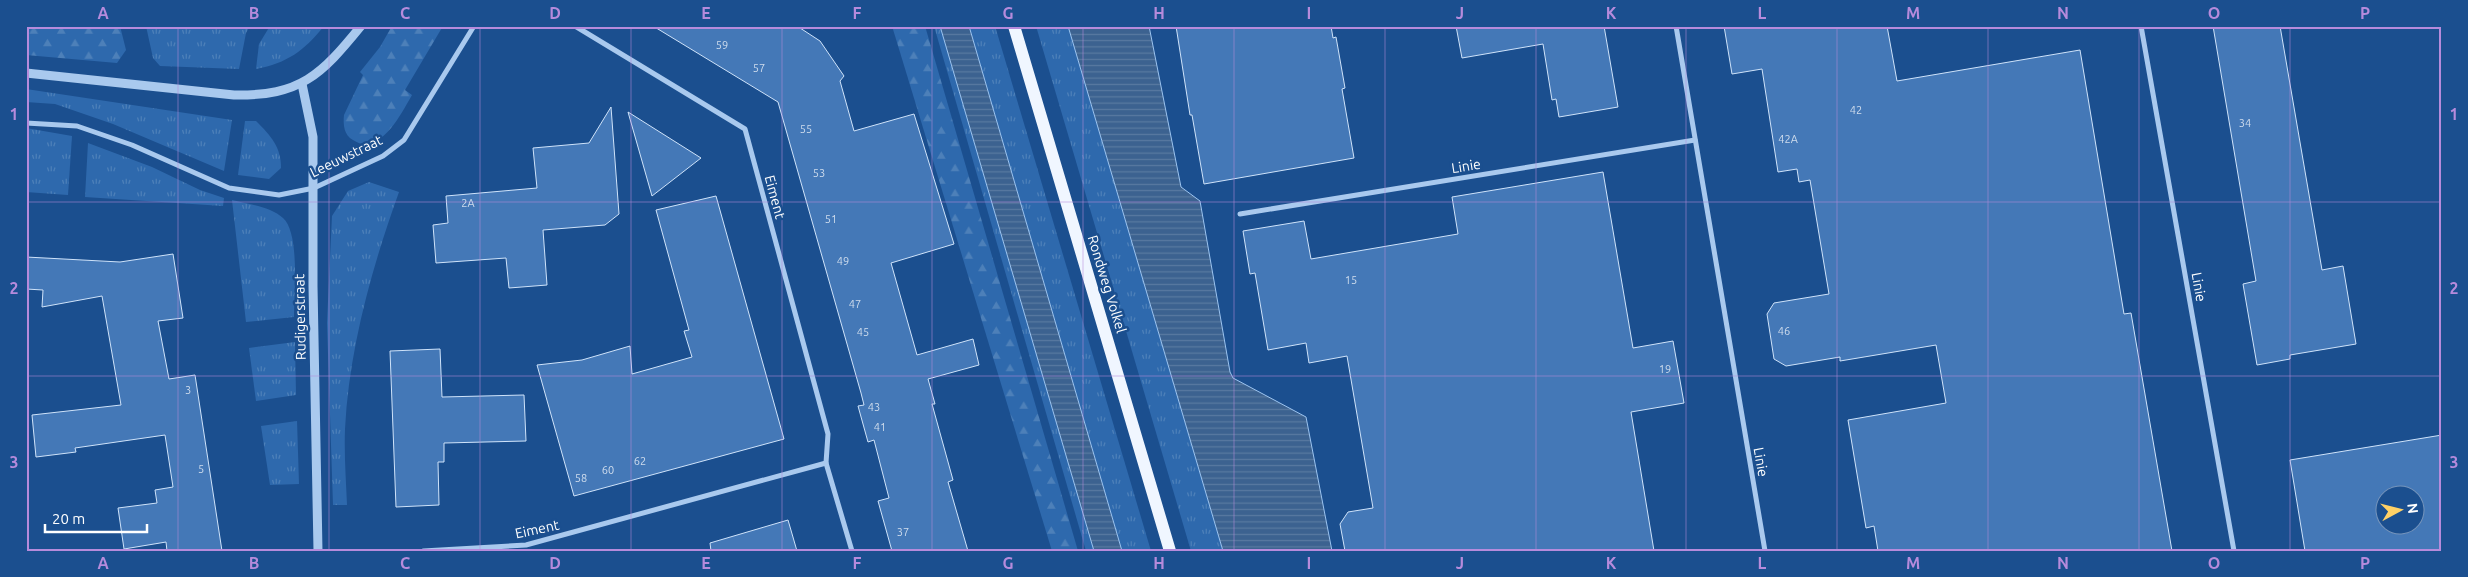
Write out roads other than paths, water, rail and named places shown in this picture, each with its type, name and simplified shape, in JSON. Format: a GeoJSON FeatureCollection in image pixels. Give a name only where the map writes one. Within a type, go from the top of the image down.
{"type":"FeatureCollection","features":[{"type":"Feature","properties":{"kind":"main road","name":"Rondweg Volkel"},"geometry":{"type":"LineString","coordinates":[[1014,26],[1170,551]]}},
{"type":"Feature","properties":{"kind":"street"},"geometry":{"type":"LineString","coordinates":[[26,73],[234,95],[264,95],[302,84],[323,70],[361,26]]}},
{"type":"Feature","properties":{"kind":"street","name":"Leeuwstraat"},"geometry":{"type":"LineString","coordinates":[[26,123],[77,126],[132,145],[228,188],[278,195],[314,188],[384,156],[404,140],[474,26]]}},
{"type":"Feature","properties":{"kind":"street","name":"Eiment"},"geometry":{"type":"LineString","coordinates":[[575,26],[745,130],[828,434],[826,464],[852,551]]}},
{"type":"Feature","properties":{"kind":"street","name":"Linie"},"geometry":{"type":"LineString","coordinates":[[1676,26],[1765,551]]}},
{"type":"Feature","properties":{"kind":"street","name":"Linie"},"geometry":{"type":"LineString","coordinates":[[2141,26],[2234,551]]}},
{"type":"Feature","properties":{"kind":"street","name":"Rudigerstraat"},"geometry":{"type":"LineString","coordinates":[[302,84],[312,137],[314,188],[312,286],[318,551]]}},
{"type":"Feature","properties":{"kind":"street","name":"Linie"},"geometry":{"type":"LineString","coordinates":[[1240,214],[1696,140]]}},
{"type":"Feature","properties":{"kind":"street","name":"Eiment"},"geometry":{"type":"LineString","coordinates":[[423,551],[526,545],[826,464]]}}]}
